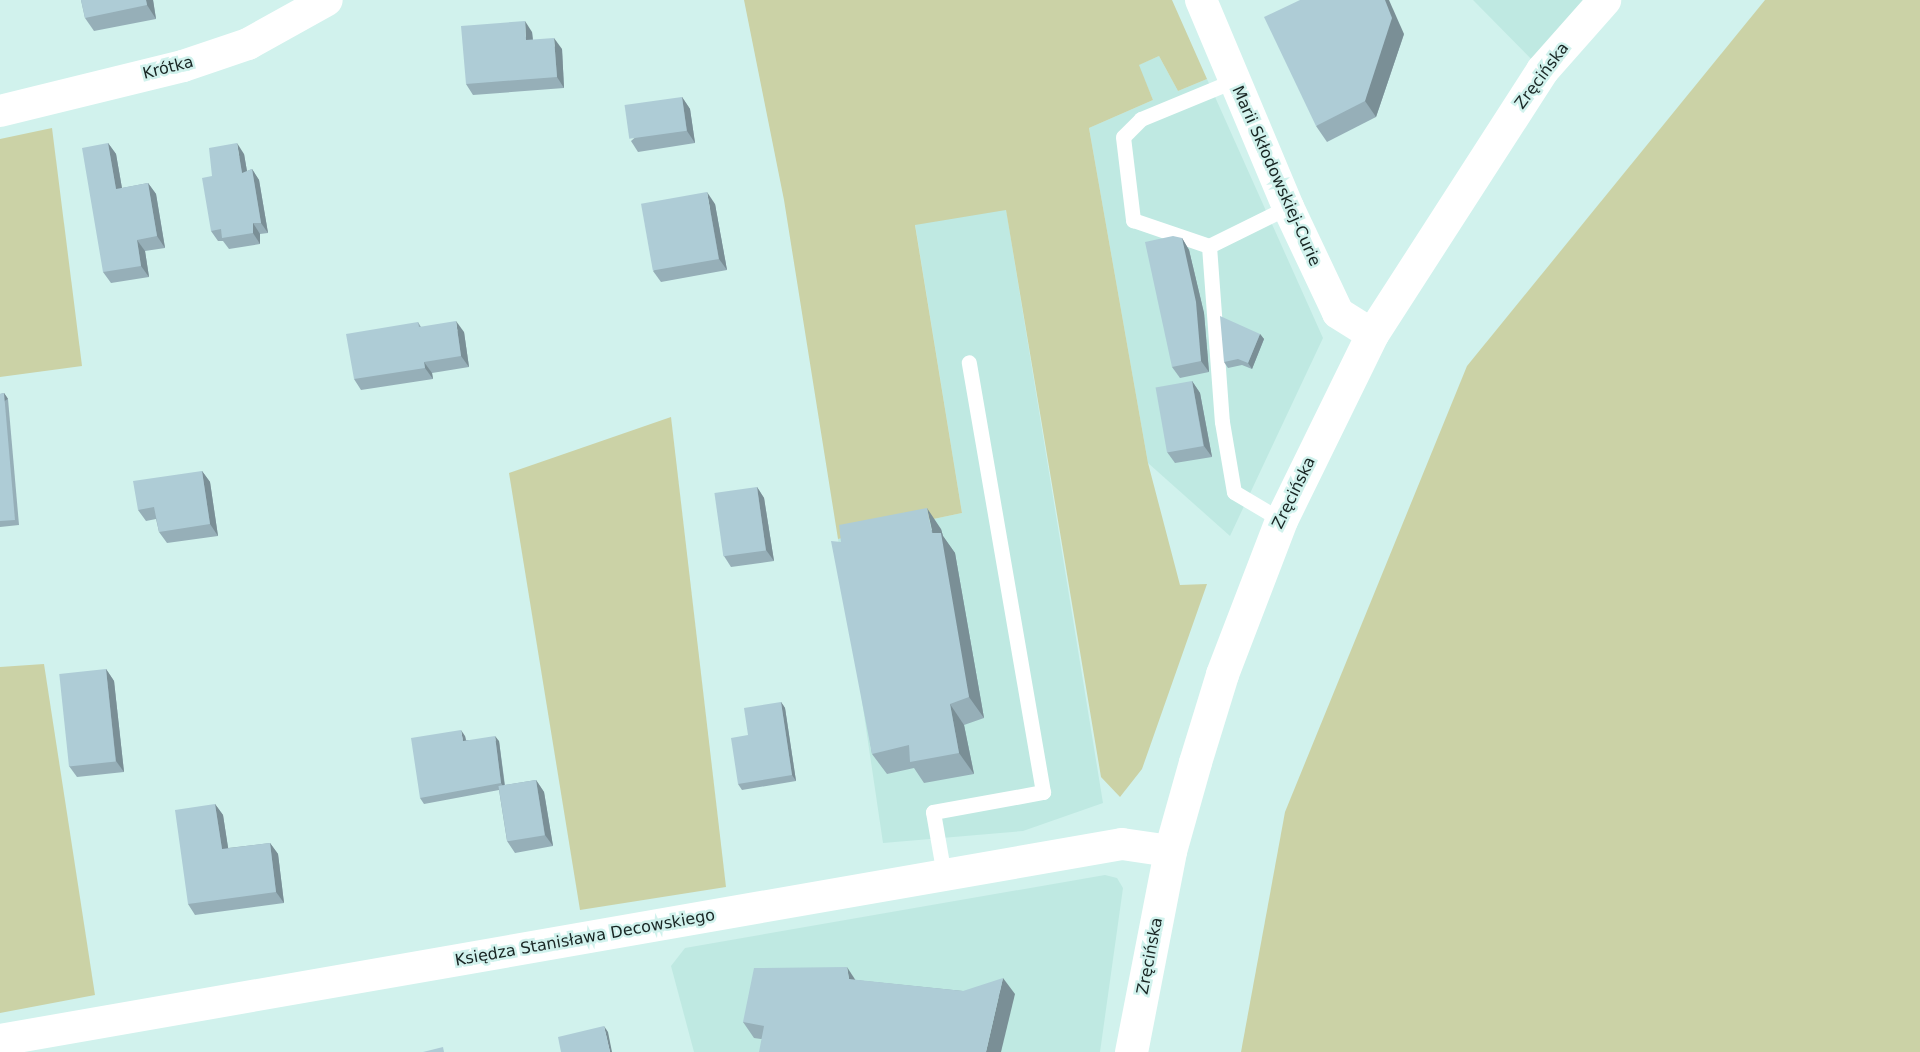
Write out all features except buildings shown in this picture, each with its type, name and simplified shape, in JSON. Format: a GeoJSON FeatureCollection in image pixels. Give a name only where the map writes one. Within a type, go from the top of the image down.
{"type":"FeatureCollection","features":[{"type":"Feature","properties":{"kind":"street","name":"Krótka"},"geometry":{"type":"LineString","coordinates":[[0,111],[183,66],[248,44],[327,0]]}},
{"type":"Feature","properties":{"kind":"street","name":"Marii Skłodowskiej-Curie"},"geometry":{"type":"LineString","coordinates":[[1201,0],[1233,81],[1338,314],[1372,334]]}},
{"type":"Feature","properties":{"kind":"street","name":"Zręcińska"},"geometry":{"type":"LineString","coordinates":[[1131,1052],[1170,851],[1222,674],[1281,520],[1372,334],[1542,70],[1604,0]]}},
{"type":"Feature","properties":{"kind":"street","name":"Księdza Stanisława Decowskiego"},"geometry":{"type":"LineString","coordinates":[[0,1040],[1122,844],[1170,851]]}},
{"type":"Feature","properties":{"kind":"lane"},"geometry":{"type":"LineString","coordinates":[[1233,81],[1141,119],[1123,137],[1133,220],[1209,246],[1288,207]]}},
{"type":"Feature","properties":{"kind":"lane"},"geometry":{"type":"LineString","coordinates":[[1209,246],[1222,422],[1234,492],[1281,520]]}},
{"type":"Feature","properties":{"kind":"lane"},"geometry":{"type":"LineString","coordinates":[[945,875],[933,812],[1043,792],[969,362]]}},
{"type":"Feature","properties":{"kind":"shaded area"},"geometry":{"type":"Polygon","coordinates":[[[744,0],[1172,0],[1207,79],[1178,91],[1159,56],[1139,65],[1153,100],[1089,128],[1148,463],[1180,585],[1207,584],[1142,769],[1120,797],[1101,777],[1006,210],[915,225],[962,513],[838,539],[784,200],[744,0]]]}},
{"type":"Feature","properties":{"kind":"shaded area"},"geometry":{"type":"Polygon","coordinates":[[[1473,0],[1604,0],[1542,70],[1473,0]]]}},
{"type":"Feature","properties":{"kind":"shaded area"},"geometry":{"type":"Polygon","coordinates":[[[1765,0],[1920,0],[1920,1052],[1241,1052],[1285,812],[1467,366],[1765,0]]]}},
{"type":"Feature","properties":{"kind":"shaded area"},"geometry":{"type":"Polygon","coordinates":[[[1159,56],[1178,91],[1207,79],[1323,338],[1230,536],[1148,463],[1089,128],[1153,100],[1138,65],[1159,56]]]}},
{"type":"Feature","properties":{"kind":"shaded area"},"geometry":{"type":"Polygon","coordinates":[[[52,128],[82,366],[0,377],[0,139],[52,128]]]}},
{"type":"Feature","properties":{"kind":"shaded area"},"geometry":{"type":"Polygon","coordinates":[[[1006,209],[1103,803],[1023,831],[883,843],[838,539],[962,513],[915,224],[1006,209]]]}},
{"type":"Feature","properties":{"kind":"shaded area"},"geometry":{"type":"Polygon","coordinates":[[[671,417],[726,887],[580,910],[509,473],[671,417]]]}},
{"type":"Feature","properties":{"kind":"shaded area"},"geometry":{"type":"Polygon","coordinates":[[[44,664],[95,995],[0,1013],[0,667],[44,664]]]}},
{"type":"Feature","properties":{"kind":"shaded area"},"geometry":{"type":"Polygon","coordinates":[[[1105,875],[1117,878],[1123,888],[1100,1052],[694,1052],[671,966],[685,948],[1105,875]]]}}]}
